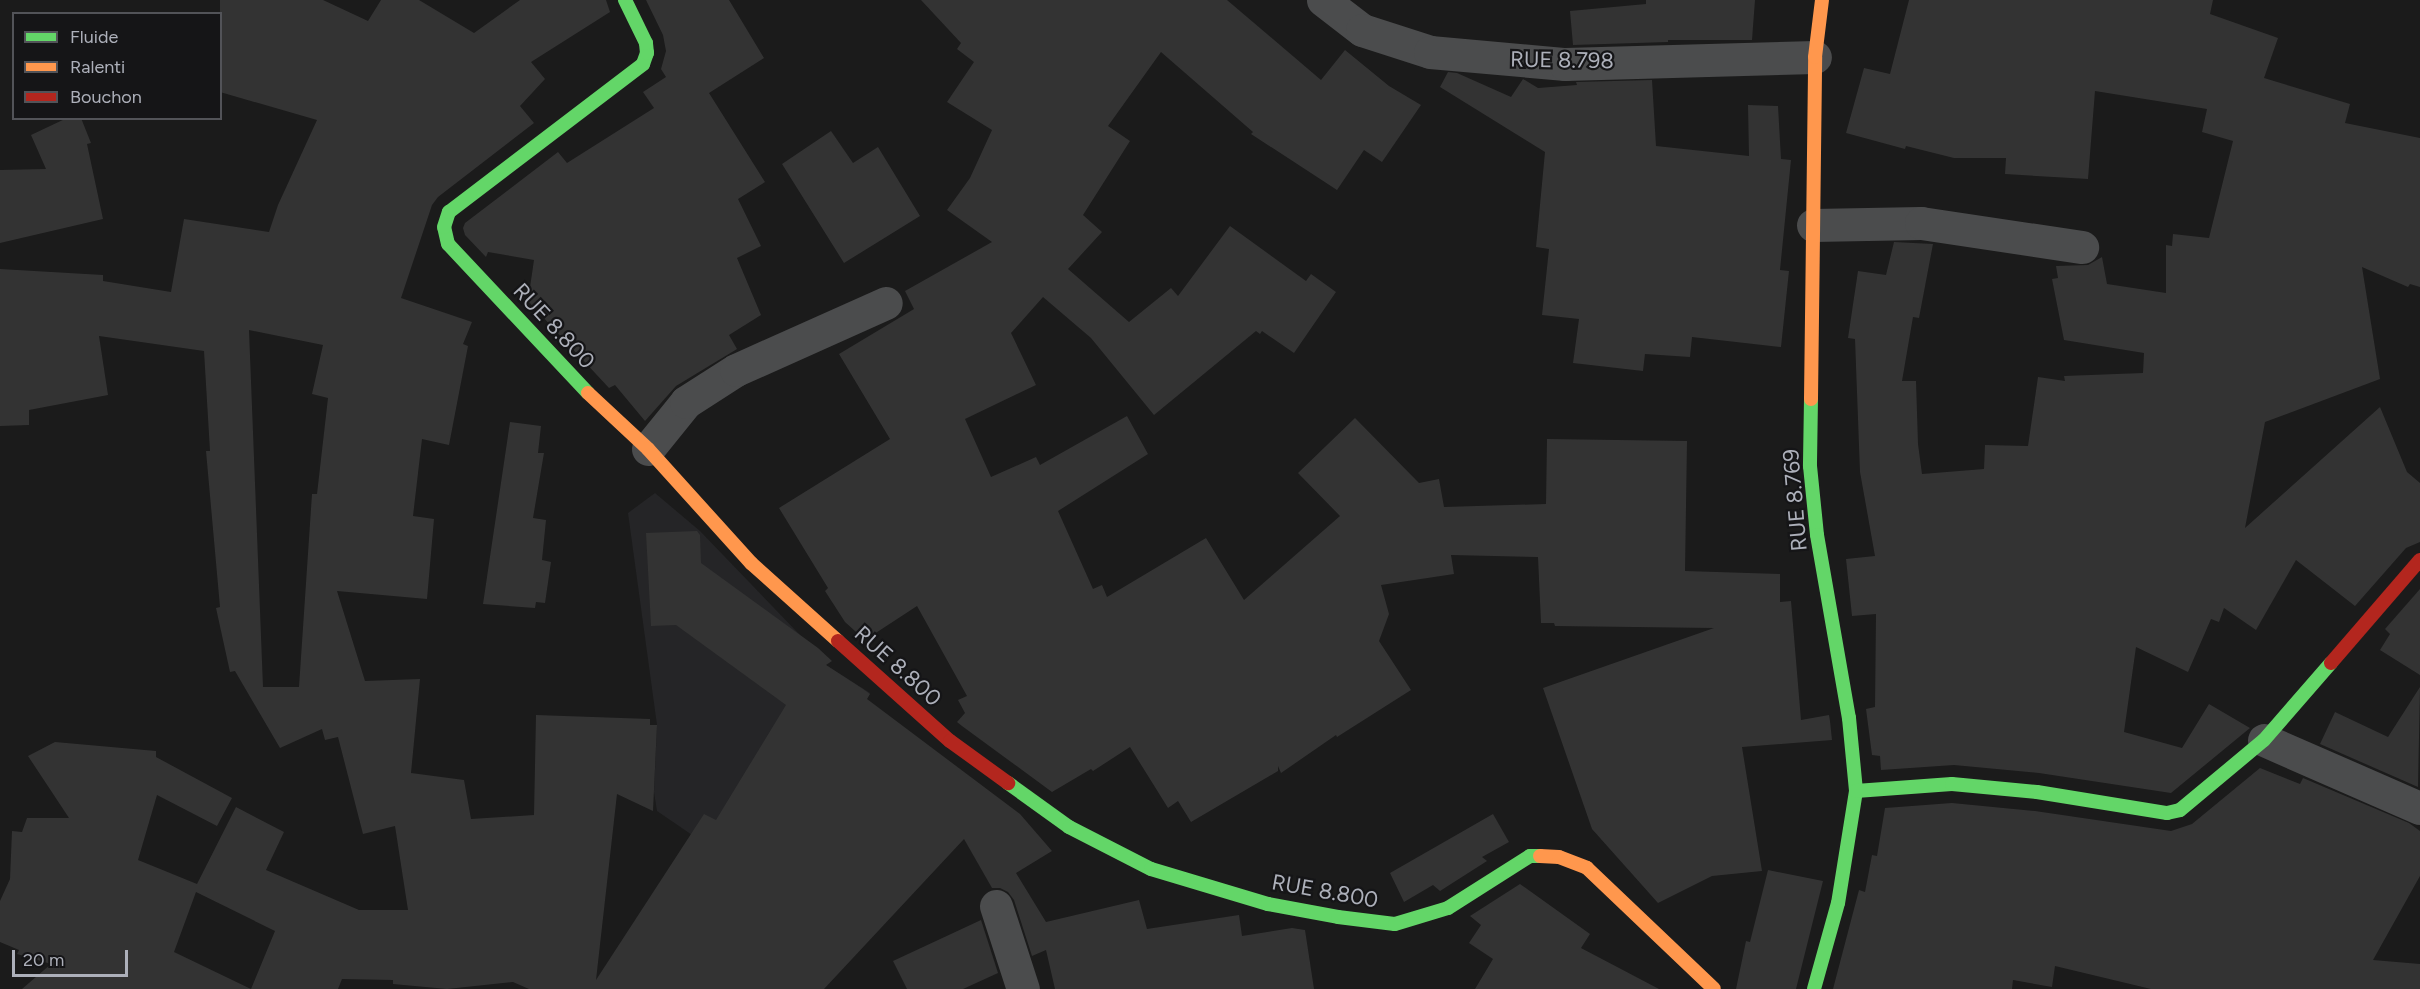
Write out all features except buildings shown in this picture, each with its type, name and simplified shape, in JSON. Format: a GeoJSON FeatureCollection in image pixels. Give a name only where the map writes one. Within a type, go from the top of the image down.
{"type":"FeatureCollection","features":[{"type":"Feature","properties":{"kind":"street","name":"RUE 8.800"},"geometry":{"type":"LineString","coordinates":[[625,0],[646,43],[647,53],[643,64],[449,212],[444,227],[448,244],[596,401],[648,449],[751,562],[950,741],[1069,827],[1151,869],[1268,904],[1338,917],[1395,924],[1448,908],[1530,856],[1559,857],[1587,868],[1714,989]]}},
{"type":"Feature","properties":{"kind":"street","name":"RUE 8.798"},"geometry":{"type":"LineString","coordinates":[[1323,0],[1362,30],[1430,52],[1565,64],[1815,57]]}},
{"type":"Feature","properties":{"kind":"street","name":"RUE 8.769"},"geometry":{"type":"LineString","coordinates":[[1814,989],[1838,903],[1856,791],[1850,718],[1817,535],[1809,466],[1815,57],[1822,0]]}},
{"type":"Feature","properties":{"kind":"street"},"geometry":{"type":"LineString","coordinates":[[1813,225],[1921,224],[2082,247]]}},
{"type":"Feature","properties":{"kind":"street"},"geometry":{"type":"LineString","coordinates":[[648,449],[686,402],[736,370],[886,303]]}},
{"type":"Feature","properties":{"kind":"street"},"geometry":{"type":"LineString","coordinates":[[1856,791],[1952,784],[1999,787],[2167,813],[2180,810],[2192,803],[2264,740],[2420,560]]}},
{"type":"Feature","properties":{"kind":"street"},"geometry":{"type":"LineString","coordinates":[[2264,740],[2420,808]]}},
{"type":"Feature","properties":{"kind":"street"},"geometry":{"type":"LineString","coordinates":[[996,906],[1023,989]]}},
{"type":"Feature","properties":{"kind":"shaded area"},"geometry":{"type":"Polygon","coordinates":[[[655,493],[700,531],[799,634],[815,658],[870,693],[755,878],[657,811],[654,792],[657,725],[628,513],[655,493]]]}},
{"type":"Feature","properties":{"kind":"traffic: fast"},"geometry":{"type":"LineString","coordinates":[[588,393],[448,244],[444,227],[449,212],[643,64],[647,53],[646,43],[625,0]]}},
{"type":"Feature","properties":{"kind":"traffic: fast"},"geometry":{"type":"LineString","coordinates":[[1811,399],[1810,466],[1817,535],[1849,718],[1856,791],[1838,903],[1814,989]]}},
{"type":"Feature","properties":{"kind":"traffic: fast"},"geometry":{"type":"LineString","coordinates":[[1856,791],[1952,784],[2037,792],[2167,813],[2180,810],[2264,740],[2331,663]]}},
{"type":"Feature","properties":{"kind":"traffic: fast"},"geometry":{"type":"LineString","coordinates":[[1008,783],[1069,827],[1151,869],[1268,904],[1338,917],[1395,924],[1448,908],[1530,856],[1540,856]]}},
{"type":"Feature","properties":{"kind":"traffic: slow"},"geometry":{"type":"LineString","coordinates":[[1811,399],[1815,57],[1822,0]]}},
{"type":"Feature","properties":{"kind":"traffic: slow"},"geometry":{"type":"LineString","coordinates":[[588,393],[648,449],[751,563],[838,641]]}},
{"type":"Feature","properties":{"kind":"traffic: slow"},"geometry":{"type":"LineString","coordinates":[[1540,856],[1559,857],[1587,868],[1714,989]]}},
{"type":"Feature","properties":{"kind":"traffic: jam"},"geometry":{"type":"LineString","coordinates":[[2331,663],[2420,560]]}},
{"type":"Feature","properties":{"kind":"traffic: jam"},"geometry":{"type":"LineString","coordinates":[[838,641],[950,741],[1008,783]]}}]}
